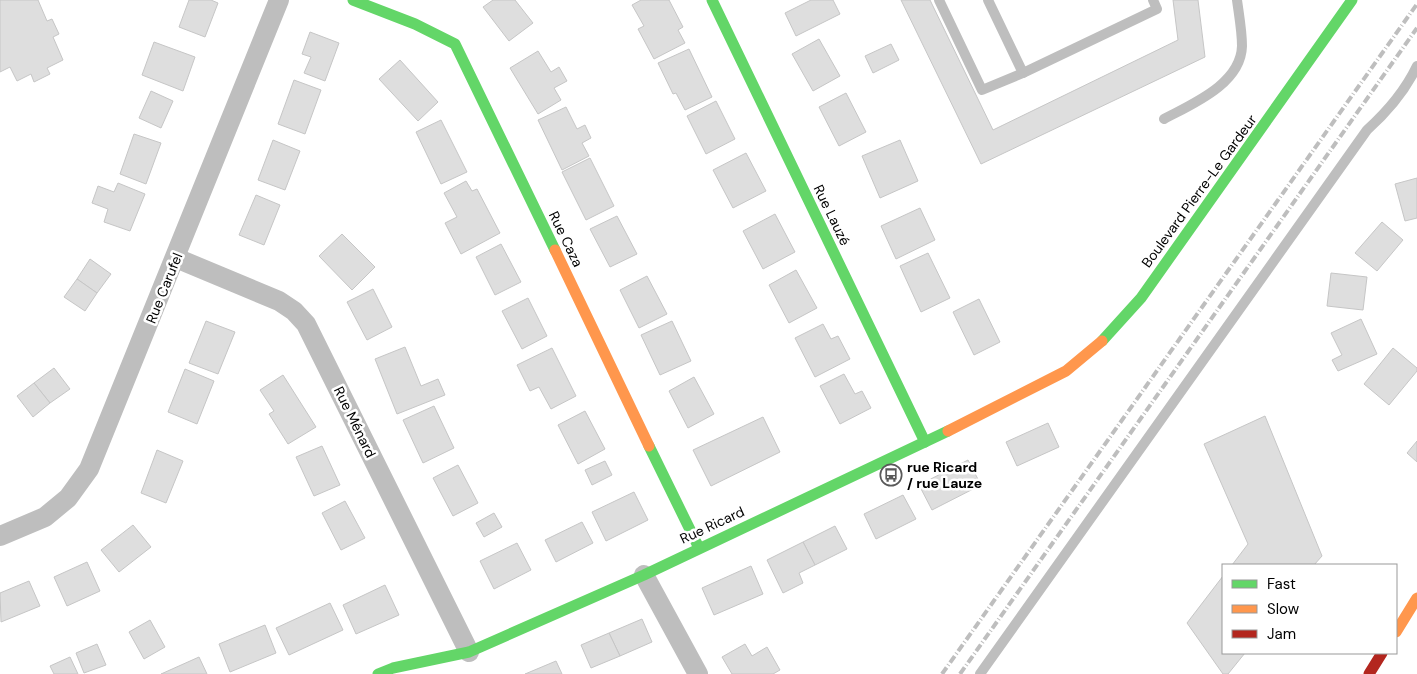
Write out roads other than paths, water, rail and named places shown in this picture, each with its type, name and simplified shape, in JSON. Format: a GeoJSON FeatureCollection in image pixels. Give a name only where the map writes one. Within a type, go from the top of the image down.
{"type":"FeatureCollection","features":[{"type":"Feature","properties":{"kind":"street","name":"Rue Carufel"},"geometry":{"type":"LineString","coordinates":[[0,536],[45,517],[68,498],[89,469],[279,0]]}},
{"type":"Feature","properties":{"kind":"street","name":"Rue Caza"},"geometry":{"type":"LineString","coordinates":[[353,0],[415,24],[455,44],[699,548]]}},
{"type":"Feature","properties":{"kind":"street","name":"Rue Lauzé"},"geometry":{"type":"LineString","coordinates":[[712,0],[925,442]]}},
{"type":"Feature","properties":{"kind":"street","name":"Boulevard Pierre-Le Gardeur"},"geometry":{"type":"LineString","coordinates":[[1050,380],[1078,362],[1103,341],[1141,298],[1352,0]]}},
{"type":"Feature","properties":{"kind":"street","name":"Rue Ménard"},"geometry":{"type":"LineString","coordinates":[[176,258],[279,301],[294,310],[306,324],[468,652]]}},
{"type":"Feature","properties":{"kind":"street","name":"Rue Ricard"},"geometry":{"type":"LineString","coordinates":[[389,672],[468,652],[644,575],[925,442],[1050,380]]}},
{"type":"Feature","properties":{"kind":"street"},"geometry":{"type":"LineString","coordinates":[[644,575],[698,674]]}},
{"type":"Feature","properties":{"kind":"street"},"geometry":{"type":"LineString","coordinates":[[1397,630],[1417,598]]}},
{"type":"Feature","properties":{"kind":"street"},"geometry":{"type":"LineString","coordinates":[[1369,674],[1381,654]]}},
{"type":"Feature","properties":{"kind":"lane"},"geometry":{"type":"LineString","coordinates":[[939,0],[982,90],[1023,73],[1157,9],[1153,0]]}},
{"type":"Feature","properties":{"kind":"lane"},"geometry":{"type":"LineString","coordinates":[[988,0],[1023,73]]}},
{"type":"Feature","properties":{"kind":"lane"},"geometry":{"type":"LineString","coordinates":[[1164,119],[1212,94],[1224,83],[1234,69],[1242,46],[1237,0]]}},
{"type":"Feature","properties":{"kind":"lane"},"geometry":{"type":"LineString","coordinates":[[980,674],[1361,138],[1380,119],[1404,89],[1417,66]]}},
{"type":"Feature","properties":{"kind":"railway"},"geometry":{"type":"LineString","coordinates":[[942,674],[1417,4]]}},
{"type":"Feature","properties":{"kind":"railway"},"geometry":{"type":"LineString","coordinates":[[960,674],[1417,28]]}},
{"type":"Feature","properties":{"kind":"place","name":"rue Ricard / rue Lauze"},"geometry":{"type":"Point","coordinates":[891,475]}}]}
